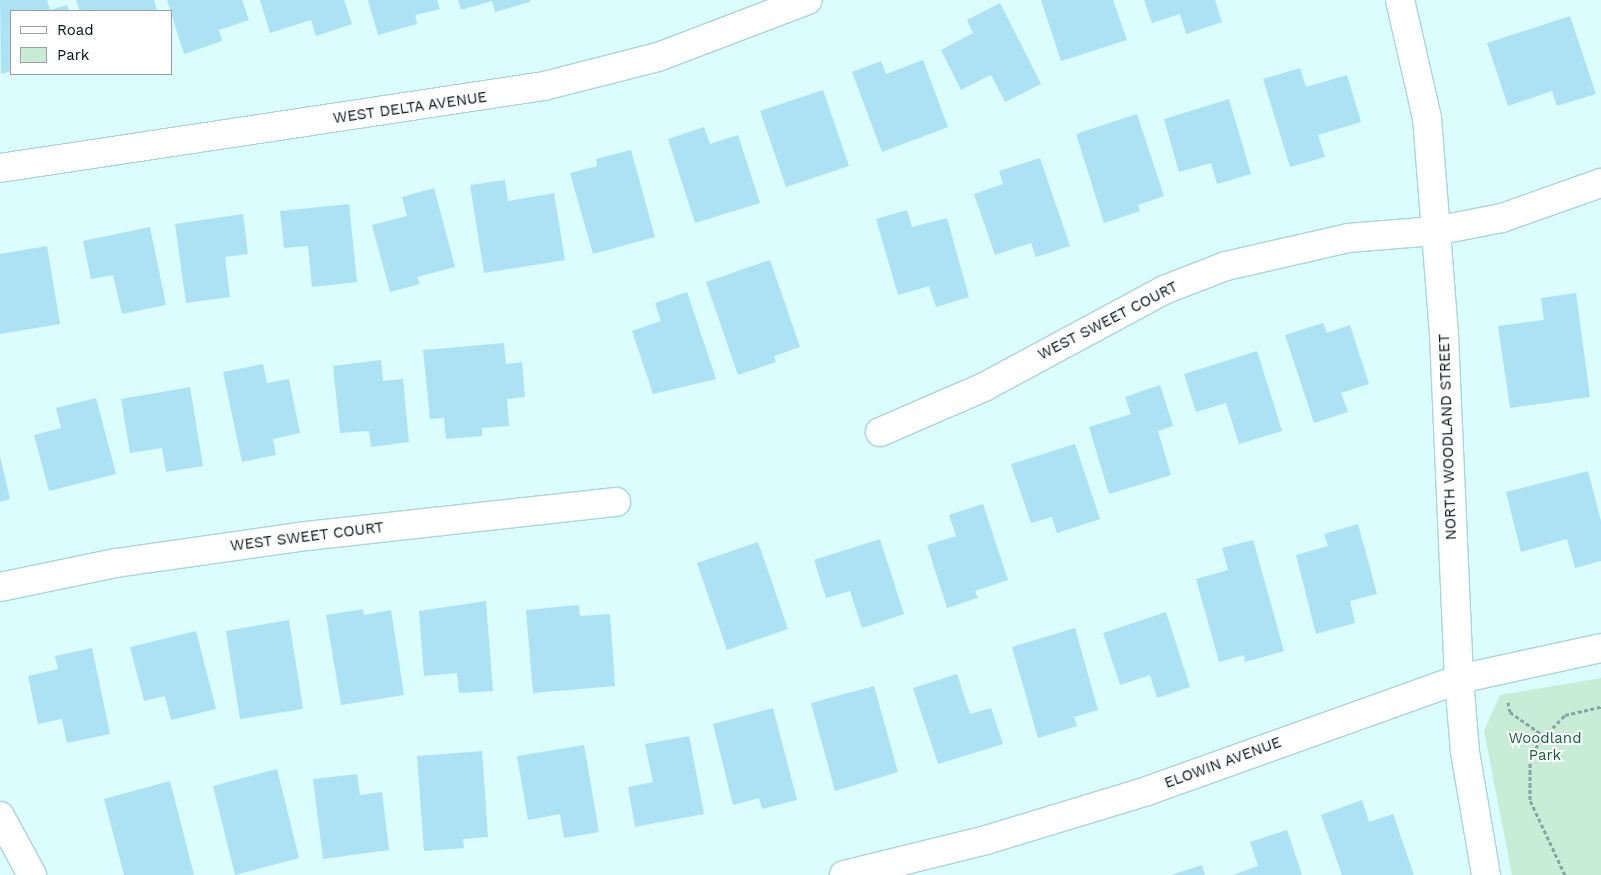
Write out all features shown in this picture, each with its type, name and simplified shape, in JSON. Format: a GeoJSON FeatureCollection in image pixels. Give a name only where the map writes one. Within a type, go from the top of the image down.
{"type":"FeatureCollection","features":[{"type":"Feature","properties":{"kind":"street","name":"WEST DELTA AVENUE"},"geometry":{"type":"LineString","coordinates":[[0,168],[544,86],[658,57],[808,0]]}},
{"type":"Feature","properties":{"kind":"street","name":"NORTH WOODLAND STREET"},"geometry":{"type":"LineString","coordinates":[[1400,0],[1427,118],[1444,335],[1459,679],[1465,752],[1486,875]]}},
{"type":"Feature","properties":{"kind":"street","name":"WEST SWEET COURT"},"geometry":{"type":"LineString","coordinates":[[880,432],[984,387],[1156,294],[1226,266],[1348,238],[1435,231],[1502,218],[1601,182]]}},
{"type":"Feature","properties":{"kind":"street","name":"WEST SWEET COURT"},"geometry":{"type":"LineString","coordinates":[[0,587],[116,563],[298,537],[616,502]]}},
{"type":"Feature","properties":{"kind":"street","name":"ELOWIN AVENUE"},"geometry":{"type":"LineString","coordinates":[[844,875],[986,840],[1147,790],[1459,679],[1601,648]]}},
{"type":"Feature","properties":{"kind":"street"},"geometry":{"type":"LineString","coordinates":[[0,816],[32,875]]}},
{"type":"Feature","properties":{"kind":"path"},"geometry":{"type":"LineString","coordinates":[[1503,670],[1510,712],[1544,736]]}},
{"type":"Feature","properties":{"kind":"path"},"geometry":{"type":"LineString","coordinates":[[1565,875],[1530,800],[1530,760],[1544,736],[1565,715],[1601,706]]}},
{"type":"Feature","properties":{"kind":"green space","name":"Woodland Park"},"geometry":{"type":"Polygon","coordinates":[[[1601,678],[1601,875],[1512,875],[1484,731],[1500,695],[1601,678]]]}},
{"type":"Feature","properties":{"kind":"building"},"geometry":{"type":"Polygon","coordinates":[[[0,0],[47,0],[50,10],[10,10],[10,71],[1,74],[0,0]]]}},
{"type":"Feature","properties":{"kind":"building"},"geometry":{"type":"Polygon","coordinates":[[[76,0],[154,0],[157,10],[80,10],[76,0]]]}},
{"type":"Feature","properties":{"kind":"building"},"geometry":{"type":"Polygon","coordinates":[[[167,0],[242,0],[249,20],[219,30],[222,41],[184,54],[172,16],[172,10],[170,10],[167,0]]]}},
{"type":"Feature","properties":{"kind":"building"},"geometry":{"type":"Polygon","coordinates":[[[260,0],[344,0],[352,24],[316,36],[311,20],[270,33],[260,0]]]}},
{"type":"Feature","properties":{"kind":"building"},"geometry":{"type":"Polygon","coordinates":[[[368,0],[437,0],[440,9],[415,15],[417,24],[378,35],[368,0]]]}},
{"type":"Feature","properties":{"kind":"building"},"geometry":{"type":"Polygon","coordinates":[[[458,0],[530,0],[530,2],[495,12],[492,1],[461,10],[458,0]]]}},
{"type":"Feature","properties":{"kind":"building"},"geometry":{"type":"Polygon","coordinates":[[[1041,0],[1113,0],[1127,40],[1061,61],[1041,0]]]}},
{"type":"Feature","properties":{"kind":"building"},"geometry":{"type":"Polygon","coordinates":[[[1144,0],[1215,0],[1222,22],[1186,34],[1180,14],[1152,23],[1144,0]]]}},
{"type":"Feature","properties":{"kind":"building"},"geometry":{"type":"Polygon","coordinates":[[[1000,3],[1041,84],[1005,102],[991,75],[961,90],[941,50],[973,33],[967,20],[1000,3]]]}},
{"type":"Feature","properties":{"kind":"building"},"geometry":{"type":"Polygon","coordinates":[[[67,5],[69,10],[50,10],[67,5]]]}},
{"type":"Feature","properties":{"kind":"building"},"geometry":{"type":"Polygon","coordinates":[[[1570,16],[1596,94],[1557,106],[1552,91],[1508,106],[1487,43],[1570,16]]]}},
{"type":"Feature","properties":{"kind":"building"},"geometry":{"type":"Polygon","coordinates":[[[923,60],[948,127],[882,152],[852,72],[881,61],[886,74],[923,60]]]}},
{"type":"Feature","properties":{"kind":"building"},"geometry":{"type":"Polygon","coordinates":[[[1300,68],[1306,87],[1347,75],[1361,122],[1318,135],[1325,157],[1290,167],[1263,79],[1300,68]]]}},
{"type":"Feature","properties":{"kind":"building"},"geometry":{"type":"Polygon","coordinates":[[[823,90],[849,166],[786,187],[760,111],[823,90]]]}},
{"type":"Feature","properties":{"kind":"building"},"geometry":{"type":"Polygon","coordinates":[[[1229,99],[1251,174],[1217,184],[1211,163],[1179,172],[1164,119],[1229,99]]]}},
{"type":"Feature","properties":{"kind":"building"},"geometry":{"type":"Polygon","coordinates":[[[1137,114],[1164,196],[1138,205],[1140,211],[1104,223],[1076,134],[1137,114]]]}},
{"type":"Feature","properties":{"kind":"building"},"geometry":{"type":"Polygon","coordinates":[[[704,127],[710,144],[738,135],[760,203],[695,223],[668,139],[704,127]]]}},
{"type":"Feature","properties":{"kind":"building"},"geometry":{"type":"Polygon","coordinates":[[[631,150],[655,237],[593,254],[570,173],[597,166],[596,159],[631,150]]]}},
{"type":"Feature","properties":{"kind":"building"},"geometry":{"type":"Polygon","coordinates":[[[1040,158],[1070,246],[1036,257],[1031,243],[995,255],[974,194],[1003,184],[999,171],[1040,158]]]}},
{"type":"Feature","properties":{"kind":"building"},"geometry":{"type":"Polygon","coordinates":[[[505,180],[508,201],[554,193],[565,260],[484,273],[470,185],[505,180]]]}},
{"type":"Feature","properties":{"kind":"building"},"geometry":{"type":"Polygon","coordinates":[[[434,188],[455,267],[417,277],[420,284],[390,292],[372,225],[407,216],[402,197],[434,188]]]}},
{"type":"Feature","properties":{"kind":"building"},"geometry":{"type":"Polygon","coordinates":[[[349,204],[357,282],[312,287],[308,246],[284,248],[280,211],[349,204]]]}},
{"type":"Feature","properties":{"kind":"building"},"geometry":{"type":"Polygon","coordinates":[[[907,210],[912,227],[947,218],[969,297],[936,307],[929,286],[898,295],[876,219],[907,210]]]}},
{"type":"Feature","properties":{"kind":"building"},"geometry":{"type":"Polygon","coordinates":[[[243,214],[248,254],[225,257],[230,297],[186,303],[175,224],[243,214]]]}},
{"type":"Feature","properties":{"kind":"building"},"geometry":{"type":"Polygon","coordinates":[[[150,227],[166,305],[122,314],[113,275],[91,279],[83,241],[150,227]]]}},
{"type":"Feature","properties":{"kind":"building"},"geometry":{"type":"Polygon","coordinates":[[[47,246],[60,324],[0,334],[0,254],[47,246]]]}},
{"type":"Feature","properties":{"kind":"building"},"geometry":{"type":"Polygon","coordinates":[[[770,260],[800,347],[774,356],[776,362],[738,375],[706,282],[770,260]]]}},
{"type":"Feature","properties":{"kind":"building"},"geometry":{"type":"Polygon","coordinates":[[[687,292],[716,379],[653,394],[632,331],[661,321],[655,303],[687,292]]]}},
{"type":"Feature","properties":{"kind":"building"},"geometry":{"type":"Polygon","coordinates":[[[1576,293],[1590,397],[1510,408],[1498,326],[1544,320],[1541,298],[1576,293]]]}},
{"type":"Feature","properties":{"kind":"building"},"geometry":{"type":"Polygon","coordinates":[[[1323,323],[1327,333],[1350,325],[1369,384],[1341,393],[1348,412],[1314,423],[1285,335],[1323,323]]]}},
{"type":"Feature","properties":{"kind":"building"},"geometry":{"type":"Polygon","coordinates":[[[504,343],[506,364],[522,362],[525,397],[507,399],[509,426],[482,428],[482,436],[446,439],[444,418],[430,419],[423,350],[504,343]]]}},
{"type":"Feature","properties":{"kind":"building"},"geometry":{"type":"Polygon","coordinates":[[[1257,351],[1282,431],[1239,444],[1226,403],[1196,412],[1184,374],[1257,351]]]}},
{"type":"Feature","properties":{"kind":"building"},"geometry":{"type":"Polygon","coordinates":[[[381,360],[383,381],[403,379],[409,442],[371,447],[369,431],[340,433],[333,366],[381,360]]]}},
{"type":"Feature","properties":{"kind":"building"},"geometry":{"type":"Polygon","coordinates":[[[263,364],[267,383],[289,379],[300,433],[273,439],[276,455],[242,462],[223,372],[263,364]]]}},
{"type":"Feature","properties":{"kind":"building"},"geometry":{"type":"Polygon","coordinates":[[[1160,385],[1173,426],[1158,431],[1171,475],[1109,494],[1089,427],[1131,414],[1125,397],[1160,385]]]}},
{"type":"Feature","properties":{"kind":"building"},"geometry":{"type":"Polygon","coordinates":[[[190,387],[203,466],[166,472],[162,448],[130,453],[121,399],[190,387]]]}},
{"type":"Feature","properties":{"kind":"building"},"geometry":{"type":"Polygon","coordinates":[[[96,398],[116,474],[49,491],[34,435],[61,428],[56,408],[96,398]]]}},
{"type":"Feature","properties":{"kind":"building"},"geometry":{"type":"Polygon","coordinates":[[[1075,444],[1100,519],[1057,533],[1052,517],[1031,523],[1011,464],[1075,444]]]}},
{"type":"Feature","properties":{"kind":"building"},"geometry":{"type":"Polygon","coordinates":[[[0,456],[10,499],[0,502],[0,456]]]}},
{"type":"Feature","properties":{"kind":"building"},"geometry":{"type":"Polygon","coordinates":[[[1588,471],[1601,521],[1601,561],[1575,568],[1567,539],[1521,552],[1506,492],[1588,471]]]}},
{"type":"Feature","properties":{"kind":"building"},"geometry":{"type":"Polygon","coordinates":[[[983,504],[1008,580],[975,591],[978,598],[947,608],[927,545],[956,536],[949,515],[983,504]]]}},
{"type":"Feature","properties":{"kind":"building"},"geometry":{"type":"Polygon","coordinates":[[[1358,524],[1377,594],[1350,601],[1355,623],[1316,634],[1296,555],[1328,546],[1324,534],[1358,524]]]}},
{"type":"Feature","properties":{"kind":"building"},"geometry":{"type":"Polygon","coordinates":[[[880,539],[904,614],[862,628],[850,591],[826,598],[814,560],[880,539]]]}},
{"type":"Feature","properties":{"kind":"building"},"geometry":{"type":"Polygon","coordinates":[[[1253,540],[1284,651],[1245,662],[1244,655],[1219,662],[1196,579],[1228,570],[1222,548],[1253,540]]]}},
{"type":"Feature","properties":{"kind":"building"},"geometry":{"type":"Polygon","coordinates":[[[758,542],[788,629],[727,650],[697,563],[758,542]]]}},
{"type":"Feature","properties":{"kind":"building"},"geometry":{"type":"Polygon","coordinates":[[[486,601],[493,691],[459,693],[457,673],[424,676],[419,611],[486,601]]]}},
{"type":"Feature","properties":{"kind":"building"},"geometry":{"type":"Polygon","coordinates":[[[579,605],[580,616],[610,614],[615,686],[533,693],[526,610],[579,605]]]}},
{"type":"Feature","properties":{"kind":"building"},"geometry":{"type":"Polygon","coordinates":[[[363,609],[364,615],[391,610],[404,695],[341,705],[326,615],[363,609]]]}},
{"type":"Feature","properties":{"kind":"building"},"geometry":{"type":"Polygon","coordinates":[[[1166,612],[1190,687],[1157,698],[1150,675],[1120,685],[1103,633],[1166,612]]]}},
{"type":"Feature","properties":{"kind":"building"},"geometry":{"type":"Polygon","coordinates":[[[289,620],[303,709],[240,719],[226,631],[289,620]]]}},
{"type":"Feature","properties":{"kind":"building"},"geometry":{"type":"Polygon","coordinates":[[[1075,628],[1098,710],[1074,717],[1077,726],[1038,738],[1012,647],[1075,628]]]}},
{"type":"Feature","properties":{"kind":"building"},"geometry":{"type":"Polygon","coordinates":[[[196,631],[216,709],[171,720],[165,696],[144,701],[130,647],[196,631]]]}},
{"type":"Feature","properties":{"kind":"building"},"geometry":{"type":"Polygon","coordinates":[[[92,648],[110,734],[67,743],[62,719],[38,724],[28,676],[58,669],[55,656],[92,648]]]}},
{"type":"Feature","properties":{"kind":"building"},"geometry":{"type":"Polygon","coordinates":[[[957,674],[970,714],[991,708],[1003,744],[938,764],[913,688],[957,674]]]}},
{"type":"Feature","properties":{"kind":"building"},"geometry":{"type":"Polygon","coordinates":[[[874,686],[898,772],[835,791],[811,703],[874,686]]]}},
{"type":"Feature","properties":{"kind":"building"},"geometry":{"type":"Polygon","coordinates":[[[773,708],[797,800],[762,809],[759,798],[733,805],[713,724],[773,708]]]}},
{"type":"Feature","properties":{"kind":"building"},"geometry":{"type":"Polygon","coordinates":[[[689,736],[704,814],[635,827],[628,787],[653,782],[645,744],[689,736]]]}},
{"type":"Feature","properties":{"kind":"building"},"geometry":{"type":"Polygon","coordinates":[[[584,745],[599,832],[564,838],[560,814],[528,820],[517,756],[584,745]]]}},
{"type":"Feature","properties":{"kind":"building"},"geometry":{"type":"Polygon","coordinates":[[[482,751],[488,837],[463,839],[464,848],[424,851],[417,756],[482,751]]]}},
{"type":"Feature","properties":{"kind":"building"},"geometry":{"type":"Polygon","coordinates":[[[277,769],[299,858],[235,875],[213,786],[277,769]]]}},
{"type":"Feature","properties":{"kind":"building"},"geometry":{"type":"Polygon","coordinates":[[[357,774],[360,795],[382,792],[389,850],[323,859],[313,779],[357,774]]]}},
{"type":"Feature","properties":{"kind":"building"},"geometry":{"type":"Polygon","coordinates":[[[170,781],[194,875],[124,875],[104,799],[170,781]]]}},
{"type":"Feature","properties":{"kind":"building"},"geometry":{"type":"Polygon","coordinates":[[[1362,800],[1369,822],[1393,814],[1414,875],[1342,875],[1321,815],[1362,800]]]}},
{"type":"Feature","properties":{"kind":"building"},"geometry":{"type":"Polygon","coordinates":[[[1287,830],[1302,875],[1233,875],[1258,866],[1250,842],[1287,830]]]}},
{"type":"Feature","properties":{"kind":"building"},"geometry":{"type":"Polygon","coordinates":[[[1202,865],[1205,875],[1171,875],[1202,865]]]}}]}
